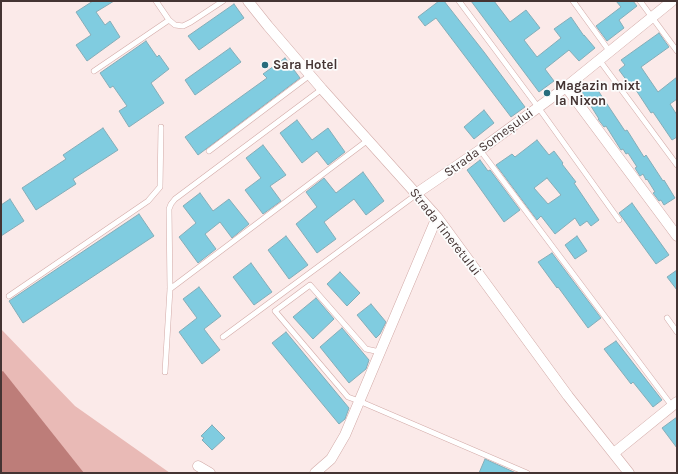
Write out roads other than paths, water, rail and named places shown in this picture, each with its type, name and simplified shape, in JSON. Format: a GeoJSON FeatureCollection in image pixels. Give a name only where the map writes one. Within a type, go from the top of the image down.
{"type":"FeatureCollection","features":[{"type":"Feature","properties":{"kind":"street","name":"Strada Tineretului"},"geometry":{"type":"LineString","coordinates":[[248,1],[322,89],[438,217],[568,396],[614,453],[628,473]]}},
{"type":"Feature","properties":{"kind":"street","name":"Strada Someșului"},"geometry":{"type":"LineString","coordinates":[[417,194],[566,87],[653,18],[672,1]]}},
{"type":"Feature","properties":{"kind":"street"},"geometry":{"type":"LineString","coordinates":[[566,87],[677,236]]}},
{"type":"Feature","properties":{"kind":"street"},"geometry":{"type":"LineString","coordinates":[[315,473],[331,459],[345,435],[438,217]]}},
{"type":"Feature","properties":{"kind":"street"},"geometry":{"type":"LineString","coordinates":[[614,453],[674,404]]}},
{"type":"Feature","properties":{"kind":"street"},"geometry":{"type":"LineString","coordinates":[[198,466],[210,473]]}},
{"type":"Feature","properties":{"kind":"lane"},"geometry":{"type":"LineString","coordinates":[[156,1],[169,20],[175,25],[183,26],[223,1]]}},
{"type":"Feature","properties":{"kind":"lane"},"geometry":{"type":"LineString","coordinates":[[459,1],[620,220]]}},
{"type":"Feature","properties":{"kind":"lane"},"geometry":{"type":"LineString","coordinates":[[573,1],[610,52]]}},
{"type":"Feature","properties":{"kind":"lane"},"geometry":{"type":"LineString","coordinates":[[640,1],[677,51]]}},
{"type":"Feature","properties":{"kind":"lane"},"geometry":{"type":"LineString","coordinates":[[94,71],[169,20]]}},
{"type":"Feature","properties":{"kind":"lane"},"geometry":{"type":"LineString","coordinates":[[600,61],[677,165]]}},
{"type":"Feature","properties":{"kind":"lane"},"geometry":{"type":"LineString","coordinates":[[209,151],[310,75]]}},
{"type":"Feature","properties":{"kind":"lane"},"geometry":{"type":"LineString","coordinates":[[165,372],[170,289],[169,209],[171,204],[175,199],[322,89]]}},
{"type":"Feature","properties":{"kind":"lane"},"geometry":{"type":"LineString","coordinates":[[9,296],[148,201],[160,187],[161,127]]}},
{"type":"Feature","properties":{"kind":"lane"},"geometry":{"type":"LineString","coordinates":[[170,289],[368,140]]}},
{"type":"Feature","properties":{"kind":"lane"},"geometry":{"type":"LineString","coordinates":[[480,150],[674,404]]}},
{"type":"Feature","properties":{"kind":"lane"},"geometry":{"type":"LineString","coordinates":[[224,337],[417,194]]}},
{"type":"Feature","properties":{"kind":"lane"},"geometry":{"type":"LineString","coordinates":[[380,352],[366,349],[310,286],[275,311],[348,397],[527,473]]}},
{"type":"Feature","properties":{"kind":"lane"},"geometry":{"type":"LineString","coordinates":[[667,318],[677,332]]}},
{"type":"Feature","properties":{"kind":"place","name":"Sara Hotel"},"geometry":{"type":"Point","coordinates":[265,65]}},
{"type":"Feature","properties":{"kind":"place","name":"Magazin mixt la Nixon"},"geometry":{"type":"Point","coordinates":[547,93]}}]}
